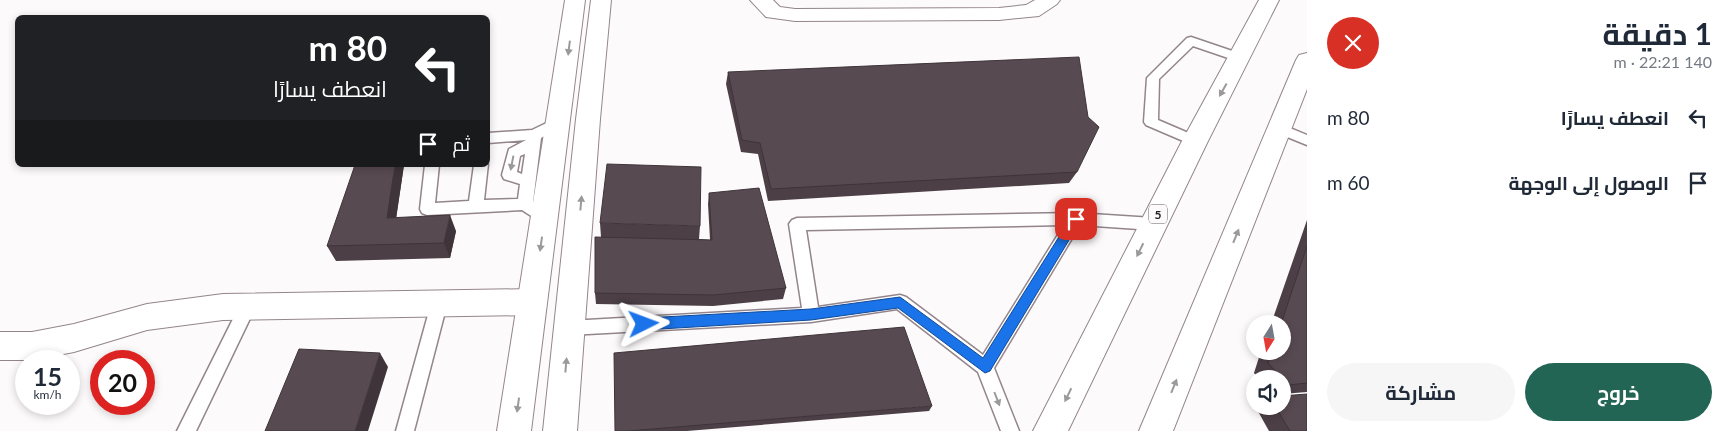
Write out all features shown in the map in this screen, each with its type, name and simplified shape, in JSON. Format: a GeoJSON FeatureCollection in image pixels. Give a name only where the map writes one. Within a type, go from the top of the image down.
{"type":"FeatureCollection","features":[{"type":"Feature","properties":{"kind":"main road"},"geometry":{"type":"LineString","coordinates":[[514,431],[532,302],[535,210],[560,122],[575,0]]}},
{"type":"Feature","properties":{"kind":"main road"},"geometry":{"type":"LineString","coordinates":[[560,431],[588,119],[602,0]]}},
{"type":"Feature","properties":{"kind":"main road"},"geometry":{"type":"LineString","coordinates":[[760,0],[774,12],[814,15],[999,14],[1032,11],[1050,0]]}},
{"type":"Feature","properties":{"kind":"main road","name":"5"},"geometry":{"type":"LineString","coordinates":[[1050,431],[1195,141],[1270,0]]}},
{"type":"Feature","properties":{"kind":"main road"},"geometry":{"type":"LineString","coordinates":[[1156,431],[1307,60]]}},
{"type":"Feature","properties":{"kind":"main road"},"geometry":{"type":"LineString","coordinates":[[0,346],[32,346],[74,338],[147,317],[223,306],[532,302]]}},
{"type":"Feature","properties":{"kind":"lane"},"geometry":{"type":"LineString","coordinates":[[1195,141],[1150,122],[1153,78],[1192,41],[1240,58]]}},
{"type":"Feature","properties":{"kind":"lane"},"geometry":{"type":"LineString","coordinates":[[490,138],[534,139],[560,122]]}},
{"type":"Feature","properties":{"kind":"lane"},"geometry":{"type":"LineString","coordinates":[[1280,129],[1307,140]]}},
{"type":"Feature","properties":{"kind":"lane"},"geometry":{"type":"LineString","coordinates":[[432,167],[427,209],[476,206],[535,210],[528,181],[534,139]]}},
{"type":"Feature","properties":{"kind":"lane"},"geometry":{"type":"LineString","coordinates":[[476,206],[481,167]]}},
{"type":"Feature","properties":{"kind":"lane"},"geometry":{"type":"LineString","coordinates":[[811,315],[797,224],[1076,219],[1153,224]]}},
{"type":"Feature","properties":{"kind":"lane"},"geometry":{"type":"LineString","coordinates":[[985,367],[1076,219]]}},
{"type":"Feature","properties":{"kind":"lane"},"geometry":{"type":"LineString","coordinates":[[570,328],[811,315],[900,302],[985,367],[1010,431]]}},
{"type":"Feature","properties":{"kind":"lane"},"geometry":{"type":"LineString","coordinates":[[404,431],[439,304]]}},
{"type":"Feature","properties":{"kind":"lane"},"geometry":{"type":"LineString","coordinates":[[186,431],[248,306]]}},
{"type":"Feature","properties":{"kind":"building"},"geometry":{"type":"Polygon","coordinates":[[[1079,57],[1088,117],[1099,127],[1077,172],[771,189],[760,143],[742,140],[728,72],[1079,57]]]}},
{"type":"Feature","properties":{"kind":"building"},"geometry":{"type":"Polygon","coordinates":[[[607,164],[701,167],[700,226],[600,223],[607,164]]]}},
{"type":"Feature","properties":{"kind":"building"},"geometry":{"type":"Polygon","coordinates":[[[354,167],[395,167],[387,218],[450,215],[444,243],[327,246],[354,167]]]}},
{"type":"Feature","properties":{"kind":"building"},"geometry":{"type":"Polygon","coordinates":[[[759,188],[786,288],[714,295],[595,293],[595,237],[712,240],[709,193],[759,188]]]}},
{"type":"Feature","properties":{"kind":"building"},"geometry":{"type":"Polygon","coordinates":[[[1307,246],[1307,383],[1291,385],[1291,370],[1274,370],[1268,363],[1269,360],[1291,360],[1291,315],[1284,315],[1307,246]]]}},
{"type":"Feature","properties":{"kind":"building"},"geometry":{"type":"Polygon","coordinates":[[[904,327],[932,406],[615,431],[614,353],[904,327]]]}},
{"type":"Feature","properties":{"kind":"building"},"geometry":{"type":"Polygon","coordinates":[[[299,349],[380,353],[355,431],[265,431],[299,349]]]}},
{"type":"Feature","properties":{"kind":"building"},"geometry":{"type":"Polygon","coordinates":[[[1307,394],[1307,431],[1290,431],[1280,415],[1291,415],[1291,395],[1307,394]]]}},
{"type":"Feature","properties":{"kind":"route"},"geometry":{"type":"LineString","coordinates":[[644,324],[811,315],[900,302],[985,367],[1076,219]]}}]}
